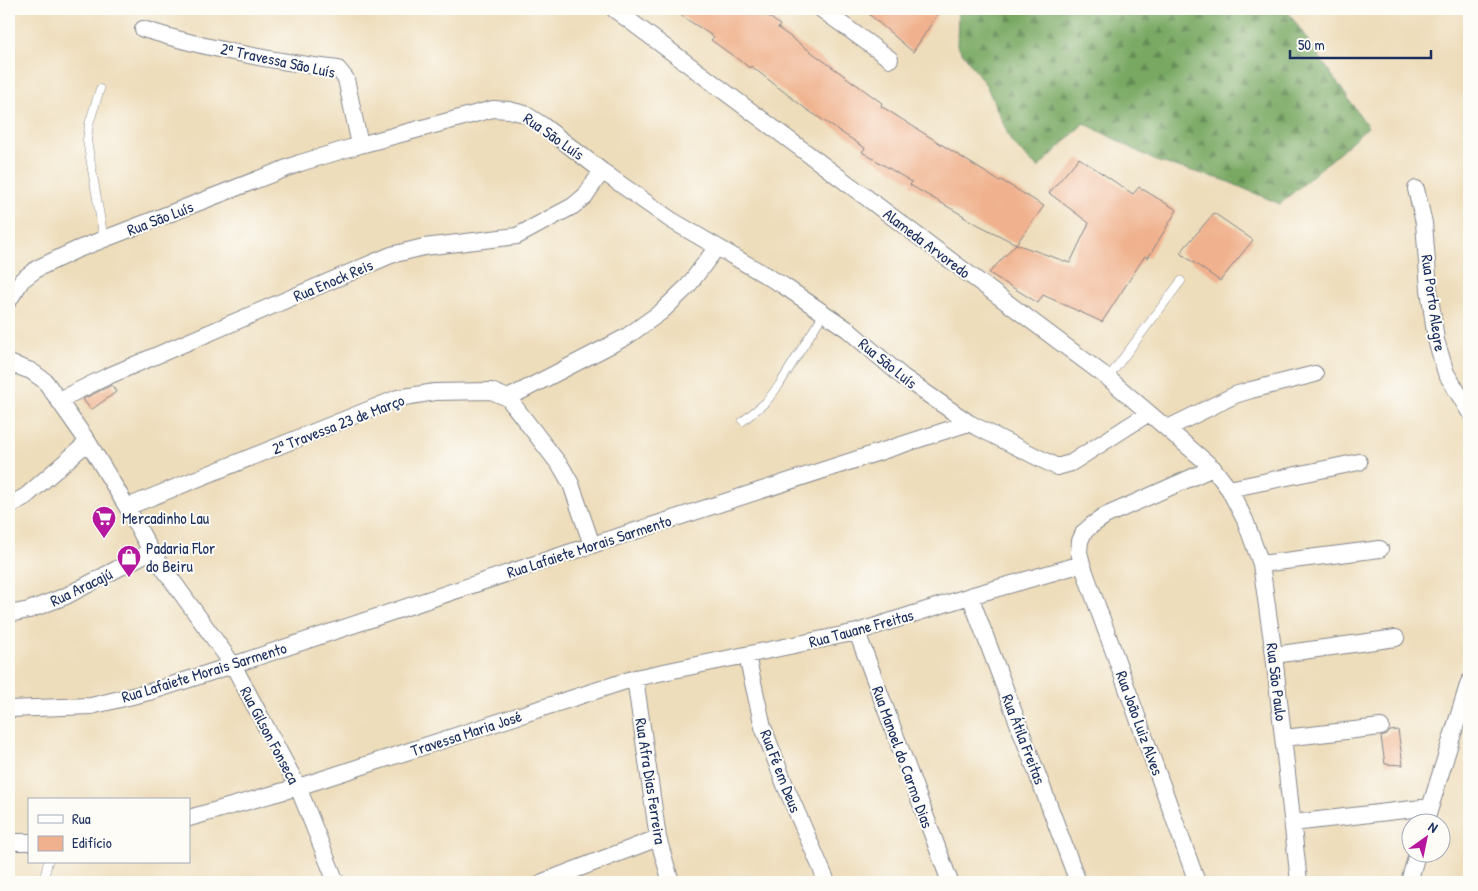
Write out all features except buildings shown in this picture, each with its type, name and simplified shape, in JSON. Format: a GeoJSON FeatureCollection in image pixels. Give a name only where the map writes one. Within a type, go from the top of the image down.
{"type":"FeatureCollection","features":[{"type":"Feature","properties":{"kind":"street","name":"Alameda Arvoredo"},"geometry":{"type":"LineString","coordinates":[[614,9],[1108,378],[1213,468],[1230,489]]}},
{"type":"Feature","properties":{"kind":"street"},"geometry":{"type":"LineString","coordinates":[[821,9],[890,59]]}},
{"type":"Feature","properties":{"kind":"street","name":"2ª Travessa São Luís"},"geometry":{"type":"LineString","coordinates":[[143,29],[176,40],[260,58],[338,69],[346,79],[360,145]]}},
{"type":"Feature","properties":{"kind":"street","name":"Rua São Luís"},"geometry":{"type":"LineString","coordinates":[[9,300],[15,276],[38,268],[76,250],[300,163],[493,109],[509,110],[525,114],[537,121],[602,171],[671,220],[784,286],[824,313],[847,329],[903,377],[969,423]]}},
{"type":"Feature","properties":{"kind":"street","name":"Rua Enock Reis"},"geometry":{"type":"LineString","coordinates":[[59,400],[106,377],[391,255],[424,247],[517,236],[573,206],[585,196],[602,171]]}},
{"type":"Feature","properties":{"kind":"street","name":"Rua Porto Alegre"},"geometry":{"type":"LineString","coordinates":[[1416,188],[1424,223],[1429,288],[1436,340],[1446,373],[1469,411]]}},
{"type":"Feature","properties":{"kind":"street"},"geometry":{"type":"LineString","coordinates":[[592,545],[571,484],[562,468],[508,398],[626,337],[661,312],[688,286],[717,247]]}},
{"type":"Feature","properties":{"kind":"street","name":"Rua Gilson Fonseca"},"geometry":{"type":"LineString","coordinates":[[9,363],[39,376],[59,400],[88,442],[151,551],[233,665],[298,787],[336,882]]}},
{"type":"Feature","properties":{"kind":"street"},"geometry":{"type":"LineString","coordinates":[[1168,428],[1235,395],[1315,374]]}},
{"type":"Feature","properties":{"kind":"street","name":"2ª Travessa 23 de Março"},"geometry":{"type":"LineString","coordinates":[[127,508],[398,398],[435,392],[472,391],[491,391],[508,398]]}},
{"type":"Feature","properties":{"kind":"street"},"geometry":{"type":"LineString","coordinates":[[969,423],[1057,467],[1071,463],[1150,413]]}},
{"type":"Feature","properties":{"kind":"street","name":"Rua Lafaiete Morais Sarmento"},"geometry":{"type":"LineString","coordinates":[[9,710],[91,706],[152,691],[592,545],[969,423]]}},
{"type":"Feature","properties":{"kind":"street"},"geometry":{"type":"LineString","coordinates":[[9,506],[26,496],[88,442]]}},
{"type":"Feature","properties":{"kind":"street"},"geometry":{"type":"LineString","coordinates":[[1230,489],[1359,462]]}},
{"type":"Feature","properties":{"kind":"street","name":"Rua João Luiz Alves"},"geometry":{"type":"LineString","coordinates":[[1197,882],[1082,564],[1080,541],[1084,532],[1105,516],[1213,468]]}},
{"type":"Feature","properties":{"kind":"street","name":"Rua São Paulo"},"geometry":{"type":"LineString","coordinates":[[1230,489],[1261,564],[1284,738],[1299,882]]}},
{"type":"Feature","properties":{"kind":"street"},"geometry":{"type":"LineString","coordinates":[[1261,564],[1380,549]]}},
{"type":"Feature","properties":{"kind":"street","name":"Rua Aracajú"},"geometry":{"type":"LineString","coordinates":[[9,614],[36,608],[66,596],[151,551]]}},
{"type":"Feature","properties":{"kind":"street","name":"Rua Tauane Freitas"},"geometry":{"type":"LineString","coordinates":[[635,678],[857,632],[970,596],[1082,564]]}},
{"type":"Feature","properties":{"kind":"street","name":"Rua Átila Freitas"},"geometry":{"type":"LineString","coordinates":[[970,596],[1078,882]]}},
{"type":"Feature","properties":{"kind":"street","name":"Rua Manoel do Carmo Dias"},"geometry":{"type":"LineString","coordinates":[[857,632],[950,882]]}},
{"type":"Feature","properties":{"kind":"street"},"geometry":{"type":"LineString","coordinates":[[1274,655],[1396,638]]}},
{"type":"Feature","properties":{"kind":"street","name":"Rua Fé em Deus"},"geometry":{"type":"LineString","coordinates":[[747,656],[763,727],[785,785],[827,882]]}},
{"type":"Feature","properties":{"kind":"street","name":"Travessa Maria José"},"geometry":{"type":"LineString","coordinates":[[190,818],[298,787],[635,678]]}},
{"type":"Feature","properties":{"kind":"street","name":"Rua Afra Dias Ferreira"},"geometry":{"type":"LineString","coordinates":[[635,678],[658,838],[671,882]]}},
{"type":"Feature","properties":{"kind":"street"},"geometry":{"type":"LineString","coordinates":[[1428,814],[1469,682]]}},
{"type":"Feature","properties":{"kind":"street"},"geometry":{"type":"LineString","coordinates":[[1284,738],[1381,727]]}},
{"type":"Feature","properties":{"kind":"street"},"geometry":{"type":"LineString","coordinates":[[1293,823],[1430,807]]}},
{"type":"Feature","properties":{"kind":"street"},"geometry":{"type":"LineString","coordinates":[[543,882],[658,838]]}},
{"type":"Feature","properties":{"kind":"street"},"geometry":{"type":"LineString","coordinates":[[9,842],[28,842]]}},
{"type":"Feature","properties":{"kind":"street"},"geometry":{"type":"LineString","coordinates":[[1409,882],[1414,864]]}},
{"type":"Feature","properties":{"kind":"lane"},"geometry":{"type":"LineString","coordinates":[[100,89],[89,124],[87,140],[104,240]]}},
{"type":"Feature","properties":{"kind":"lane"},"geometry":{"type":"LineString","coordinates":[[1108,378],[1181,282]]}},
{"type":"Feature","properties":{"kind":"lane"},"geometry":{"type":"LineString","coordinates":[[742,421],[766,402],[779,385],[824,313]]}},
{"type":"Feature","properties":{"kind":"lane"},"geometry":{"type":"LineString","coordinates":[[43,882],[48,864]]}},
{"type":"Feature","properties":{"kind":"green space"},"geometry":{"type":"Polygon","coordinates":[[[958,9],[1286,9],[1368,127],[1280,204],[1224,180],[1156,161],[1084,123],[1038,168],[1012,143],[986,85],[957,45],[958,9]]]}},
{"type":"Feature","properties":{"kind":"place","name":"Mercadinho Lau"},"geometry":{"type":"Point","coordinates":[104,539]}},
{"type":"Feature","properties":{"kind":"place","name":"Padaria Flor do Beiru"},"geometry":{"type":"Point","coordinates":[129,578]}}]}
